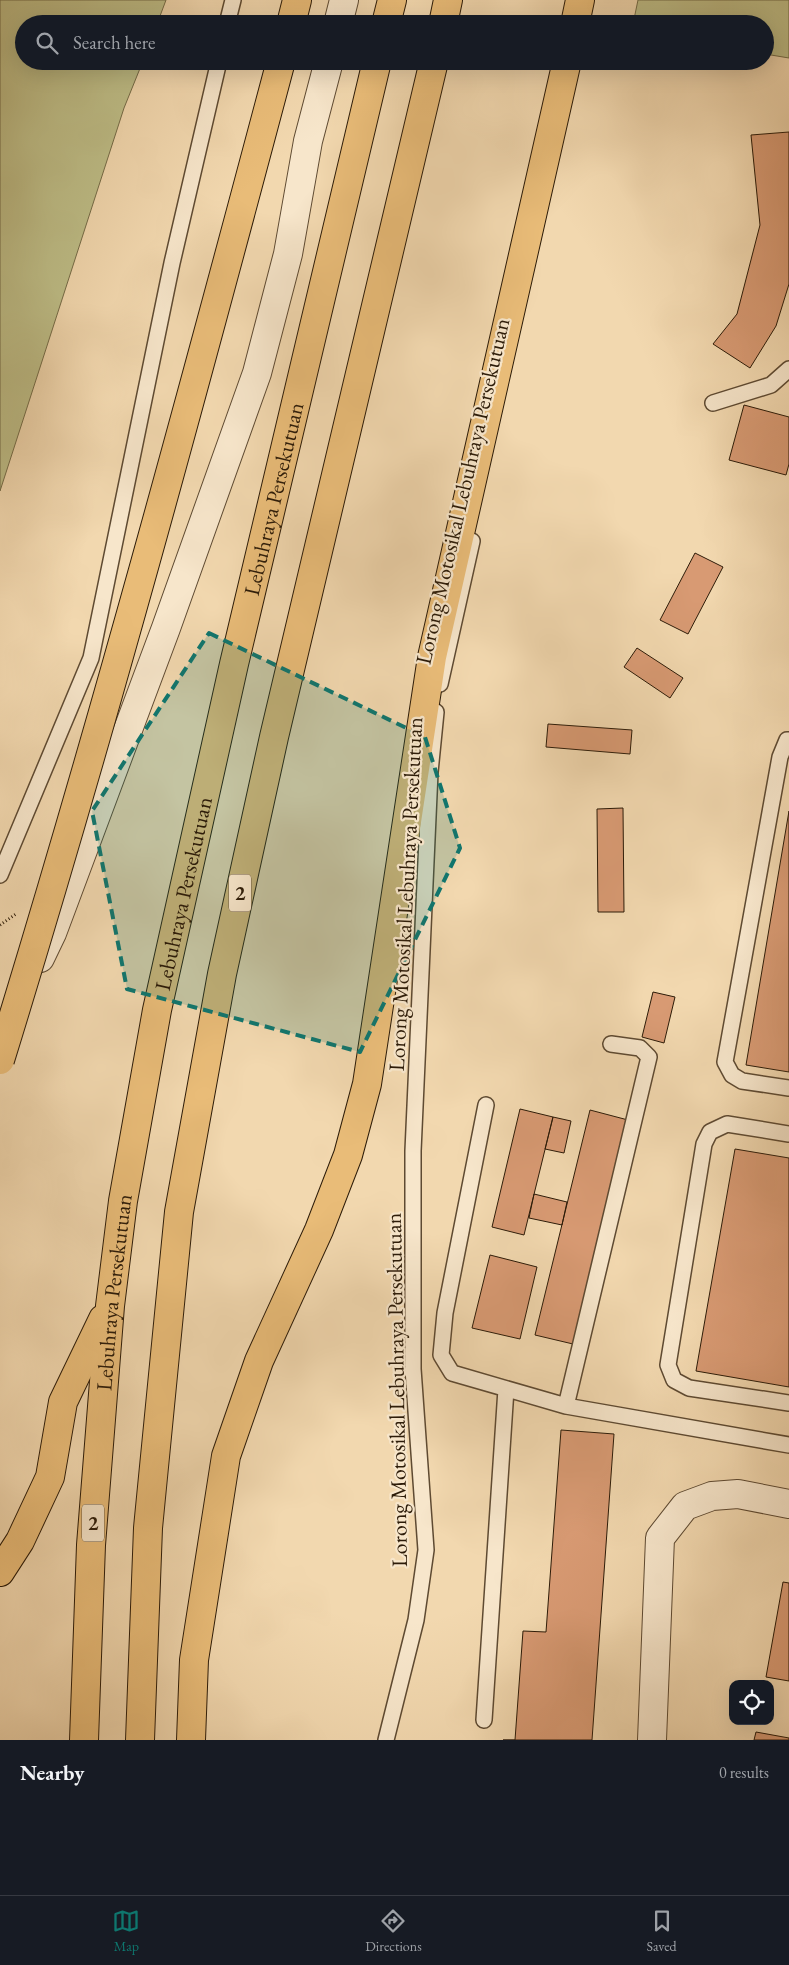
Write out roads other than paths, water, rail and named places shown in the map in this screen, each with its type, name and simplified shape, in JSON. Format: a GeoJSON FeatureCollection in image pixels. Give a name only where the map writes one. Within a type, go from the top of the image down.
{"type":"FeatureCollection","features":[{"type":"Feature","properties":{"kind":"highway"},"geometry":{"type":"LineString","coordinates":[[293,15],[297,0]]}},
{"type":"Feature","properties":{"kind":"highway"},"geometry":{"type":"LineString","coordinates":[[388,15],[392,0]]}},
{"type":"Feature","properties":{"kind":"highway"},"geometry":{"type":"LineString","coordinates":[[445,15],[448,0]]}},
{"type":"Feature","properties":{"kind":"highway"},"geometry":{"type":"LineString","coordinates":[[577,15],[580,0]]}},
{"type":"Feature","properties":{"kind":"highway"},"geometry":{"type":"LineString","coordinates":[[0,1060],[52,890],[142,575],[279,70]]}},
{"type":"Feature","properties":{"kind":"highway","name":"Lebuhraya Persekutuan"},"geometry":{"type":"LineString","coordinates":[[84,1740],[91,1545],[110,1306],[123,1201],[157,1010],[234,664],[375,70]]}},
{"type":"Feature","properties":{"kind":"highway","name":"2"},"geometry":{"type":"LineString","coordinates":[[140,1740],[148,1528],[179,1212],[222,974],[274,737],[432,70]]}},
{"type":"Feature","properties":{"kind":"highway"},"geometry":{"type":"LineString","coordinates":[[191,1740],[194,1660],[226,1456],[259,1361],[319,1230],[348,1155],[367,1084],[432,657],[565,70]]}},
{"type":"Feature","properties":{"kind":"highway"},"geometry":{"type":"LineString","coordinates":[[0,1572],[20,1542],[50,1477],[63,1402],[110,1306]]}},
{"type":"Feature","properties":{"kind":"street"},"geometry":{"type":"LineString","coordinates":[[340,15],[344,0]]}},
{"type":"Feature","properties":{"kind":"street"},"geometry":{"type":"LineString","coordinates":[[0,1034],[52,933],[166,628],[257,373],[288,254],[308,141],[327,70]]}},
{"type":"Feature","properties":{"kind":"street"},"geometry":{"type":"LineString","coordinates":[[652,1740],[660,1538],[685,1506],[712,1496],[738,1494],[789,1504]]}},
{"type":"Feature","properties":{"kind":"lane"},"geometry":{"type":"LineString","coordinates":[[229,15],[233,0]]}},
{"type":"Feature","properties":{"kind":"lane"},"geometry":{"type":"LineString","coordinates":[[590,15],[593,0]]}},
{"type":"Feature","properties":{"kind":"lane"},"geometry":{"type":"LineString","coordinates":[[0,875],[90,658],[172,263],[216,70]]}},
{"type":"Feature","properties":{"kind":"lane","name":"Lorong Motosikal Lebuhraya Persekutuan"},"geometry":{"type":"LineString","coordinates":[[386,1740],[416,1620],[426,1550],[414,1370],[413,1151],[430,772],[438,693],[577,70]]}},
{"type":"Feature","properties":{"kind":"lane"},"geometry":{"type":"LineString","coordinates":[[713,403],[771,385],[789,369]]}},
{"type":"Feature","properties":{"kind":"lane"},"geometry":{"type":"LineString","coordinates":[[789,740],[787,740],[780,758],[725,1062],[732,1075],[742,1081],[789,1088]]}},
{"type":"Feature","properties":{"kind":"lane"},"geometry":{"type":"LineString","coordinates":[[566,1406],[649,1058],[640,1048],[611,1044]]}},
{"type":"Feature","properties":{"kind":"lane"},"geometry":{"type":"LineString","coordinates":[[486,1105],[445,1313],[441,1355],[452,1373],[566,1406],[789,1445]]}},
{"type":"Feature","properties":{"kind":"lane"},"geometry":{"type":"LineString","coordinates":[[789,1134],[726,1124],[710,1132],[704,1144],[668,1365],[674,1380],[689,1388],[789,1403]]}},
{"type":"Feature","properties":{"kind":"lane"},"geometry":{"type":"LineString","coordinates":[[484,1720],[506,1389]]}}]}
